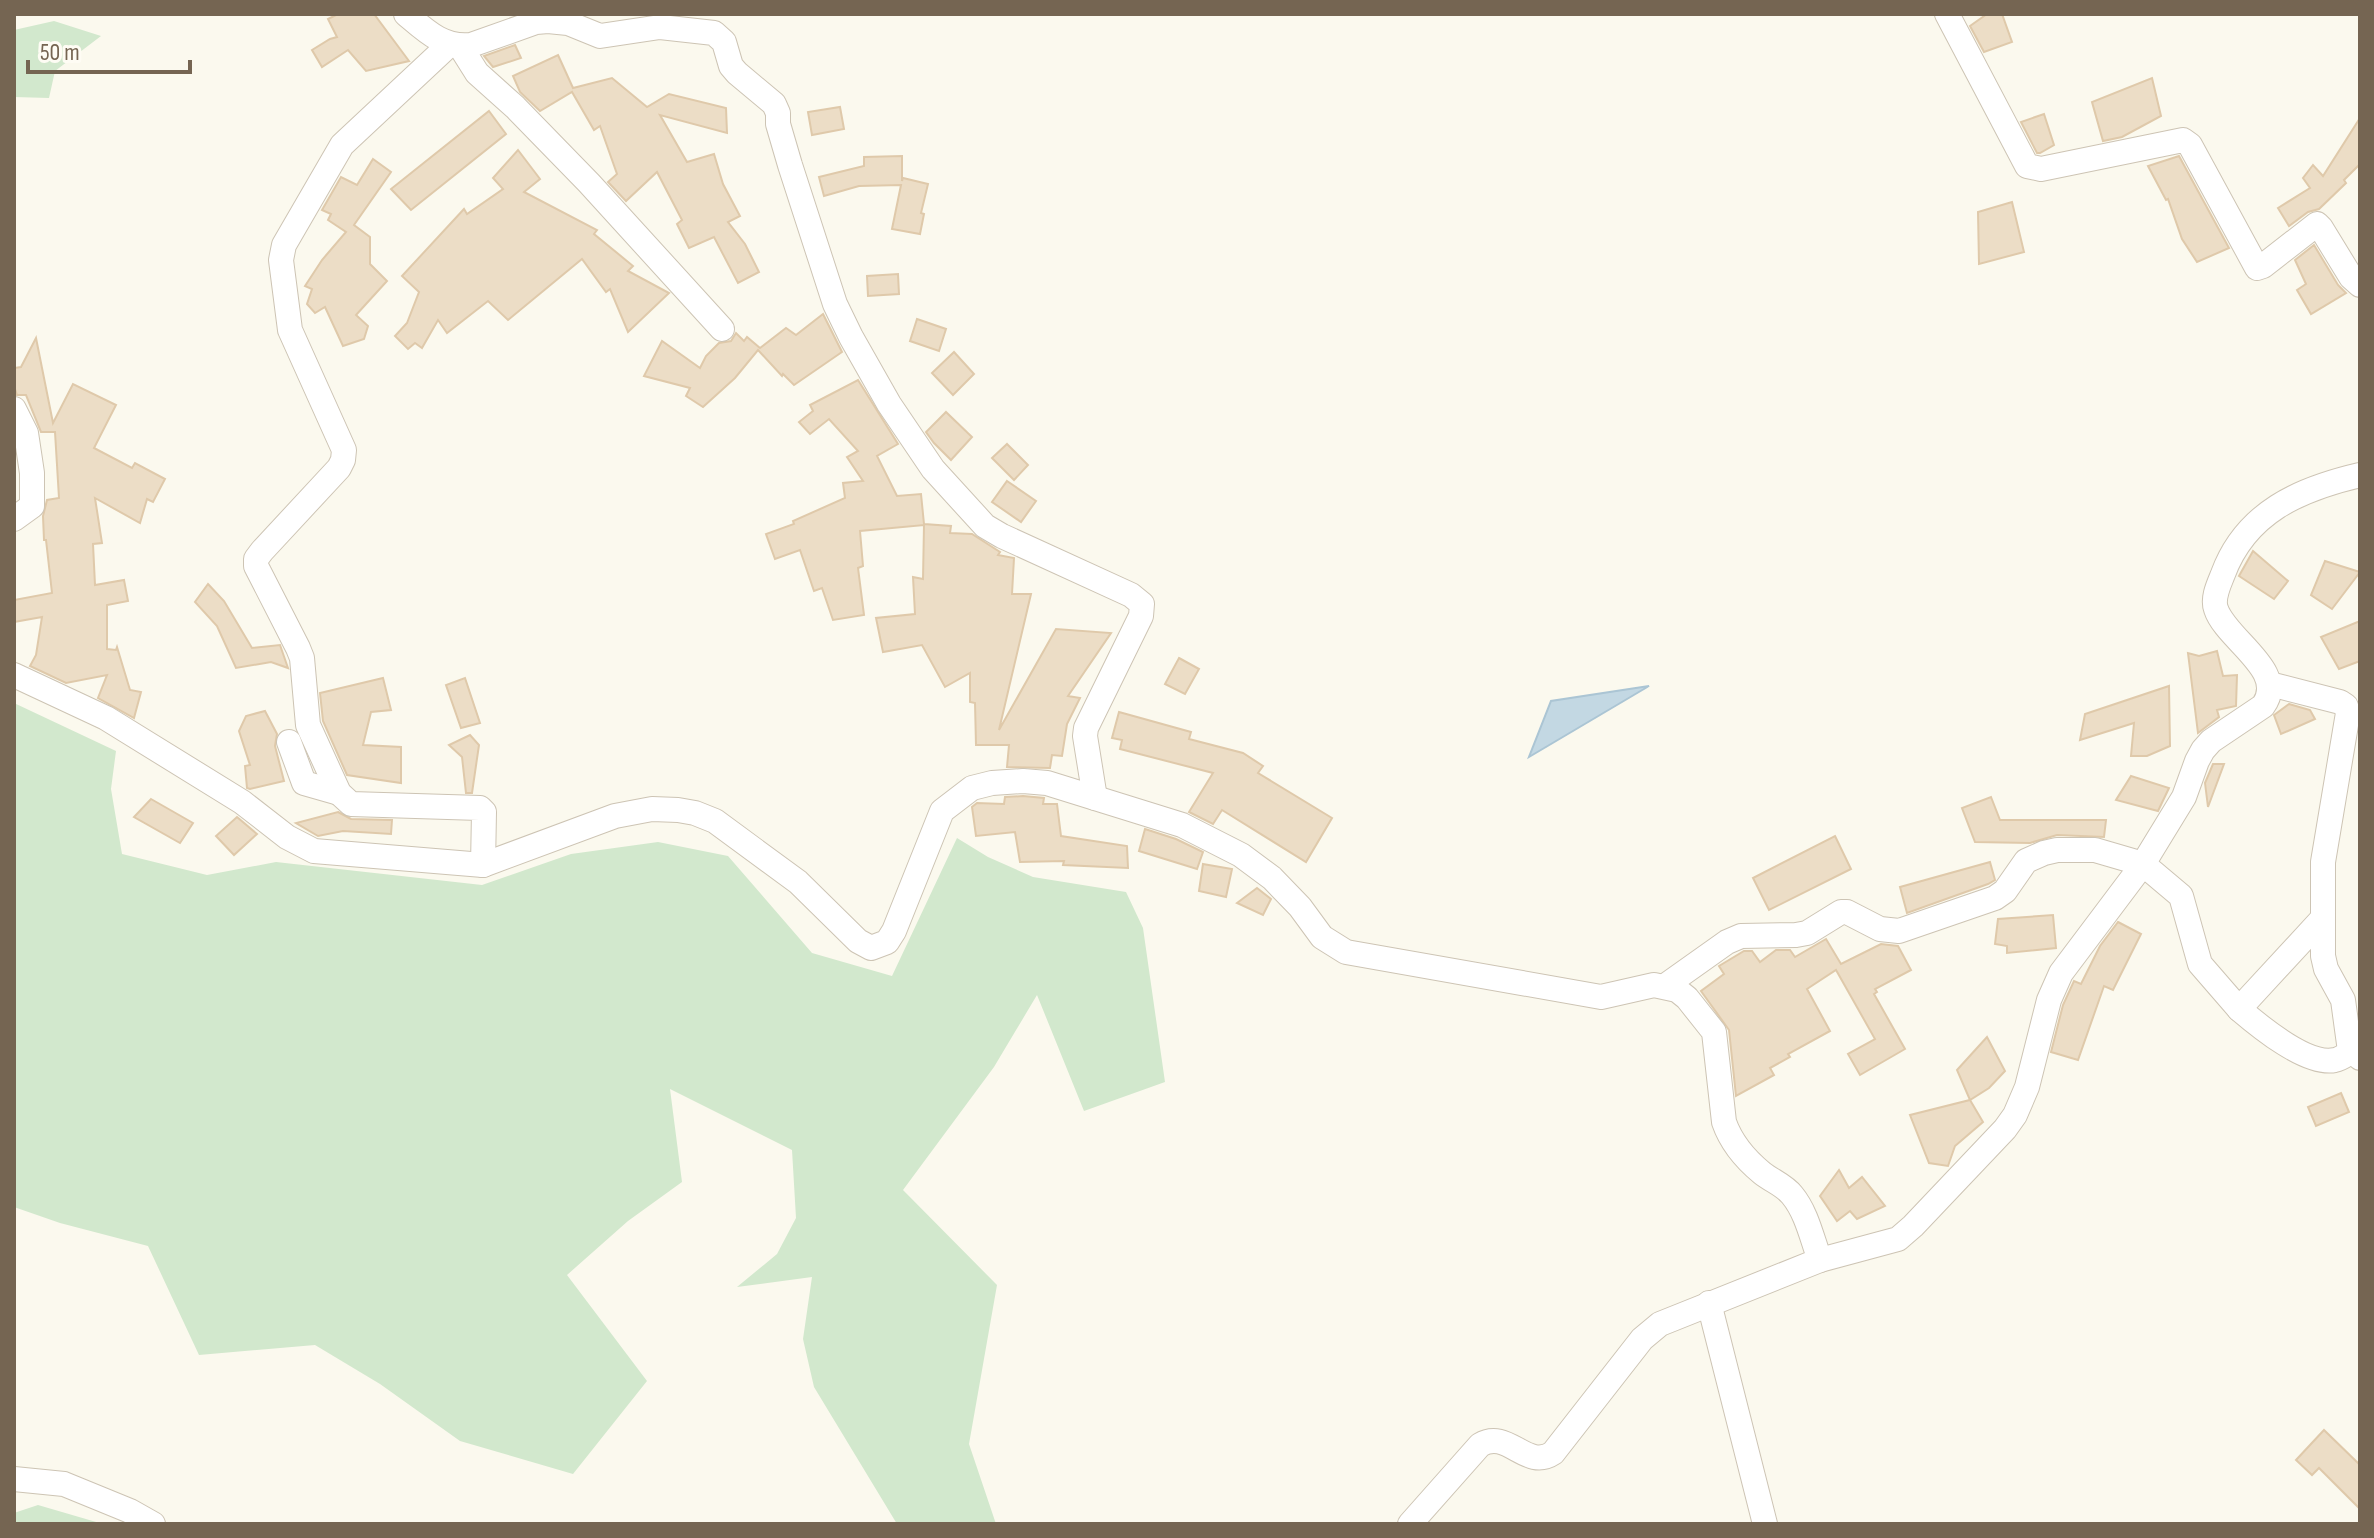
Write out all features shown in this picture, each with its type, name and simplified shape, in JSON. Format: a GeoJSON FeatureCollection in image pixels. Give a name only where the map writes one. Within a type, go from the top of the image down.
{"type":"FeatureCollection","features":[{"type":"Feature","properties":{"kind":"street"},"geometry":{"type":"LineString","coordinates":[[406,14],[441,41],[455,45],[471,45],[536,22],[548,21],[568,23],[600,36],[660,27],[714,33],[721,38],[731,66],[774,104],[790,165],[835,304],[889,404],[933,469],[985,526],[1131,595],[1142,604],[1141,616],[1086,728],[1095,798]]}},
{"type":"Feature","properties":{"kind":"street"},"geometry":{"type":"LineString","coordinates":[[1947,14],[2027,166],[2041,169],[2183,140],[2190,145],[2257,268],[2317,224],[2351,277],[2360,285]]}},
{"type":"Feature","properties":{"kind":"street"},"geometry":{"type":"LineString","coordinates":[[455,45],[477,73],[589,183],[722,329]]}},
{"type":"Feature","properties":{"kind":"street"},"geometry":{"type":"LineString","coordinates":[[455,45],[342,145],[281,254],[290,330],[344,450],[339,468],[262,551],[256,559],[256,566],[302,658],[308,725],[339,793],[351,804],[480,808],[484,812],[483,865]]}},
{"type":"Feature","properties":{"kind":"street"},"geometry":{"type":"LineString","coordinates":[[14,409],[26,433],[32,473],[32,506],[14,519]]}},
{"type":"Feature","properties":{"kind":"street"},"geometry":{"type":"LineString","coordinates":[[1410,1524],[1480,1445],[1488,1440],[1498,1440],[1535,1457],[1553,1453],[1642,1339],[1660,1324],[1820,1260],[1898,1239],[2005,1129],[2022,1102],[2049,1000],[2061,973],[2143,864],[2184,797],[2203,750],[2211,741],[2263,706],[2268,699],[2270,684],[2265,672],[2216,609],[2217,588],[2231,552],[2254,523],[2287,500],[2360,475]]}},
{"type":"Feature","properties":{"kind":"street"},"geometry":{"type":"LineString","coordinates":[[14,675],[106,718],[242,802],[287,837],[314,851],[483,865],[615,816],[652,809],[695,813],[715,821],[798,882],[858,941],[871,948],[887,942],[894,931],[942,811],[972,788],[992,783],[1047,783],[1182,825],[1241,855],[1272,878],[1300,907],[1322,937],[1346,952],[1601,997],[1654,985],[1677,990],[1714,1032],[1724,1122],[1729,1135],[1756,1168],[1786,1189],[1801,1206],[1820,1260]]}},
{"type":"Feature","properties":{"kind":"street"},"geometry":{"type":"LineString","coordinates":[[1665,986],[1718,947],[1741,936],[1807,933],[1841,912],[1880,929],[1899,931],[1995,898],[2005,891],[2026,861],[2044,853],[2095,850],[2143,864],[2181,896],[2200,964],[2239,1009],[2263,1028],[2304,1053],[2326,1061],[2356,1054],[2343,1000],[2324,964],[2323,862],[2348,713],[2346,706],[2340,702],[2270,684]]}},
{"type":"Feature","properties":{"kind":"street"},"geometry":{"type":"LineString","coordinates":[[289,742],[304,783],[339,793]]}},
{"type":"Feature","properties":{"kind":"street"},"geometry":{"type":"LineString","coordinates":[[2239,1009],[2323,918]]}},
{"type":"Feature","properties":{"kind":"street"},"geometry":{"type":"LineString","coordinates":[[1709,1303],[1765,1524]]}},
{"type":"Feature","properties":{"kind":"street"},"geometry":{"type":"LineString","coordinates":[[14,1479],[64,1484],[130,1511],[153,1524]]}},
{"type":"Feature","properties":{"kind":"green space"},"geometry":{"type":"Polygon","coordinates":[[[54,21],[101,36],[55,71],[49,98],[14,97],[14,30],[54,21]]]}},
{"type":"Feature","properties":{"kind":"green space"},"geometry":{"type":"Polygon","coordinates":[[[14,703],[116,751],[111,789],[122,854],[207,875],[276,862],[482,885],[571,854],[658,842],[728,856],[812,953],[892,976],[957,838],[988,857],[1033,877],[1126,892],[1143,928],[1165,1082],[1084,1111],[1037,995],[994,1067],[903,1190],[997,1285],[969,1444],[996,1524],[897,1524],[814,1387],[803,1339],[812,1277],[737,1287],[777,1254],[796,1218],[792,1150],[670,1089],[682,1182],[628,1221],[567,1275],[647,1381],[573,1474],[460,1441],[380,1384],[315,1345],[199,1355],[148,1246],[60,1223],[14,1207],[14,703]]]}},
{"type":"Feature","properties":{"kind":"green space"},"geometry":{"type":"Polygon","coordinates":[[[38,1505],[103,1524],[14,1524],[14,1513],[38,1505]]]}},
{"type":"Feature","properties":{"kind":"water"},"geometry":{"type":"Polygon","coordinates":[[[1649,686],[1529,757],[1551,701],[1649,686]]]}},
{"type":"Feature","properties":{"kind":"building"},"geometry":{"type":"Polygon","coordinates":[[[338,14],[374,14],[409,61],[366,71],[348,50],[322,67],[312,50],[337,37],[328,19],[338,14]]]}},
{"type":"Feature","properties":{"kind":"building"},"geometry":{"type":"Polygon","coordinates":[[[1987,14],[2002,14],[2012,42],[1984,52],[1970,26],[1987,14]]]}},
{"type":"Feature","properties":{"kind":"building"},"geometry":{"type":"Polygon","coordinates":[[[515,45],[521,58],[493,67],[484,56],[515,45]]]}},
{"type":"Feature","properties":{"kind":"building"},"geometry":{"type":"Polygon","coordinates":[[[558,55],[573,88],[612,78],[647,107],[669,94],[726,108],[727,133],[660,115],[687,162],[714,154],[723,184],[740,216],[728,222],[745,244],[759,272],[738,283],[714,237],[689,248],[677,224],[682,220],[657,172],[626,201],[608,182],[617,174],[600,126],[594,130],[572,92],[540,111],[520,92],[513,76],[558,55]]]}},
{"type":"Feature","properties":{"kind":"building"},"geometry":{"type":"Polygon","coordinates":[[[2152,78],[2161,116],[2122,137],[2103,141],[2092,102],[2152,78]]]}},
{"type":"Feature","properties":{"kind":"building"},"geometry":{"type":"Polygon","coordinates":[[[840,107],[844,129],[812,135],[808,112],[840,107]]]}},
{"type":"Feature","properties":{"kind":"building"},"geometry":{"type":"Polygon","coordinates":[[[489,111],[506,134],[411,210],[391,189],[489,111]]]}},
{"type":"Feature","properties":{"kind":"building"},"geometry":{"type":"Polygon","coordinates":[[[2044,114],[2054,145],[2037,153],[2021,122],[2044,114]]]}},
{"type":"Feature","properties":{"kind":"building"},"geometry":{"type":"Polygon","coordinates":[[[2360,118],[2360,164],[2344,180],[2346,183],[2319,209],[2308,212],[2289,226],[2278,208],[2310,188],[2303,178],[2313,165],[2323,176],[2360,118]]]}},
{"type":"Feature","properties":{"kind":"building"},"geometry":{"type":"Polygon","coordinates":[[[518,150],[540,179],[524,192],[597,230],[594,234],[633,266],[628,271],[669,293],[628,332],[610,289],[606,292],[582,259],[508,320],[488,301],[447,333],[438,320],[422,348],[415,343],[408,349],[395,336],[407,323],[419,292],[402,276],[464,209],[467,214],[503,189],[493,178],[518,150]]]}},
{"type":"Feature","properties":{"kind":"building"},"geometry":{"type":"Polygon","coordinates":[[[902,156],[902,181],[903,178],[928,184],[920,234],[892,229],[901,185],[859,186],[824,196],[819,177],[864,166],[864,157],[902,156]]]}},
{"type":"Feature","properties":{"kind":"building"},"geometry":{"type":"Polygon","coordinates":[[[2179,156],[2229,248],[2197,262],[2182,239],[2168,199],[2148,166],[2179,156]]]}},
{"type":"Feature","properties":{"kind":"building"},"geometry":{"type":"Polygon","coordinates":[[[373,159],[391,172],[354,225],[370,237],[370,264],[387,281],[356,315],[368,326],[364,339],[343,346],[325,307],[315,313],[307,304],[312,289],[305,286],[346,232],[328,220],[331,214],[322,210],[341,177],[357,185],[373,159]]]}},
{"type":"Feature","properties":{"kind":"building"},"geometry":{"type":"Polygon","coordinates":[[[2012,202],[2024,252],[1979,264],[1978,212],[2012,202]]]}},
{"type":"Feature","properties":{"kind":"building"},"geometry":{"type":"Polygon","coordinates":[[[2314,245],[2346,293],[2311,314],[2297,290],[2306,284],[2295,260],[2314,245]]]}},
{"type":"Feature","properties":{"kind":"building"},"geometry":{"type":"Polygon","coordinates":[[[898,274],[899,294],[868,296],[867,276],[898,274]]]}},
{"type":"Feature","properties":{"kind":"building"},"geometry":{"type":"Polygon","coordinates":[[[823,314],[842,352],[794,385],[758,350],[735,378],[703,407],[686,396],[690,388],[644,376],[662,341],[700,368],[706,356],[719,343],[731,341],[736,333],[744,341],[747,337],[760,348],[786,328],[796,335],[823,314]]]}},
{"type":"Feature","properties":{"kind":"building"},"geometry":{"type":"Polygon","coordinates":[[[917,319],[946,329],[939,351],[910,341],[917,319]]]}},
{"type":"Feature","properties":{"kind":"building"},"geometry":{"type":"Polygon","coordinates":[[[36,338],[53,423],[73,384],[116,405],[94,448],[132,468],[135,463],[165,479],[153,502],[147,499],[140,523],[95,498],[102,543],[93,544],[95,585],[124,580],[128,601],[107,605],[107,649],[116,650],[117,647],[130,690],[141,692],[134,718],[98,698],[107,675],[66,683],[30,666],[36,655],[42,617],[14,622],[14,600],[52,593],[43,516],[47,500],[59,498],[55,432],[41,432],[26,395],[17,395],[14,386],[14,368],[21,367],[36,338]]]}},
{"type":"Feature","properties":{"kind":"building"},"geometry":{"type":"Polygon","coordinates":[[[954,352],[974,374],[953,395],[932,373],[954,352]]]}},
{"type":"Feature","properties":{"kind":"building"},"geometry":{"type":"Polygon","coordinates":[[[858,380],[898,444],[877,456],[897,496],[921,494],[924,524],[951,526],[950,533],[972,534],[1000,552],[998,555],[1014,558],[1012,594],[1031,594],[999,730],[1056,629],[1111,633],[1068,696],[1080,698],[1067,724],[1062,756],[1052,755],[1050,768],[1007,767],[1009,745],[976,745],[975,703],[970,702],[970,673],[945,687],[922,645],[883,652],[876,618],[915,614],[913,577],[923,579],[924,525],[860,531],[863,566],[858,568],[864,615],[833,620],[822,588],[814,591],[800,550],[775,559],[766,534],[794,524],[793,521],[845,498],[843,483],[863,481],[847,457],[858,451],[829,419],[810,434],[799,422],[813,411],[810,405],[858,380]]]}},
{"type":"Feature","properties":{"kind":"building"},"geometry":{"type":"Polygon","coordinates":[[[946,412],[972,437],[951,460],[926,432],[946,412]]]}},
{"type":"Feature","properties":{"kind":"building"},"geometry":{"type":"Polygon","coordinates":[[[1007,444],[1028,465],[1014,480],[992,458],[1007,444]]]}},
{"type":"Feature","properties":{"kind":"building"},"geometry":{"type":"Polygon","coordinates":[[[1007,481],[1036,501],[1021,522],[992,502],[1007,481]]]}},
{"type":"Feature","properties":{"kind":"building"},"geometry":{"type":"Polygon","coordinates":[[[2253,551],[2288,581],[2274,599],[2239,576],[2253,551]]]}},
{"type":"Feature","properties":{"kind":"building"},"geometry":{"type":"Polygon","coordinates":[[[2325,561],[2360,572],[2332,609],[2311,595],[2325,561]]]}},
{"type":"Feature","properties":{"kind":"building"},"geometry":{"type":"Polygon","coordinates":[[[208,584],[224,601],[252,648],[280,645],[288,668],[271,662],[236,668],[217,626],[195,602],[208,584]]]}},
{"type":"Feature","properties":{"kind":"building"},"geometry":{"type":"Polygon","coordinates":[[[2360,621],[2360,661],[2339,669],[2321,637],[2360,621]]]}},
{"type":"Feature","properties":{"kind":"building"},"geometry":{"type":"Polygon","coordinates":[[[2217,651],[2223,676],[2237,675],[2236,706],[2217,710],[2219,717],[2198,733],[2188,653],[2199,656],[2217,651]]]}},
{"type":"Feature","properties":{"kind":"building"},"geometry":{"type":"Polygon","coordinates":[[[1179,658],[1199,669],[1185,694],[1165,684],[1179,658]]]}},
{"type":"Feature","properties":{"kind":"building"},"geometry":{"type":"Polygon","coordinates":[[[383,678],[391,710],[371,712],[363,745],[401,747],[401,783],[347,775],[323,721],[320,693],[383,678]]]}},
{"type":"Feature","properties":{"kind":"building"},"geometry":{"type":"Polygon","coordinates":[[[465,678],[480,723],[461,728],[446,685],[465,678]]]}},
{"type":"Feature","properties":{"kind":"building"},"geometry":{"type":"Polygon","coordinates":[[[2169,686],[2170,746],[2147,756],[2131,756],[2134,723],[2080,740],[2085,714],[2169,686]]]}},
{"type":"Feature","properties":{"kind":"building"},"geometry":{"type":"Polygon","coordinates":[[[2289,704],[2310,710],[2315,719],[2281,734],[2274,715],[2289,704]]]}},
{"type":"Feature","properties":{"kind":"building"},"geometry":{"type":"Polygon","coordinates":[[[265,711],[277,734],[275,746],[284,781],[250,789],[247,788],[245,766],[250,765],[239,731],[246,716],[265,711]]]}},
{"type":"Feature","properties":{"kind":"building"},"geometry":{"type":"Polygon","coordinates":[[[1119,712],[1191,732],[1189,739],[1243,753],[1263,766],[1258,773],[1332,818],[1306,862],[1222,810],[1213,824],[1189,812],[1213,773],[1120,749],[1122,740],[1112,738],[1119,712]]]}},
{"type":"Feature","properties":{"kind":"building"},"geometry":{"type":"Polygon","coordinates":[[[470,735],[479,745],[472,793],[466,793],[462,757],[449,745],[470,735]]]}},
{"type":"Feature","properties":{"kind":"building"},"geometry":{"type":"Polygon","coordinates":[[[2213,764],[2224,764],[2208,807],[2205,783],[2213,764]]]}},
{"type":"Feature","properties":{"kind":"building"},"geometry":{"type":"Polygon","coordinates":[[[2131,776],[2169,788],[2158,811],[2116,800],[2131,776]]]}},
{"type":"Feature","properties":{"kind":"building"},"geometry":{"type":"Polygon","coordinates":[[[1005,797],[1044,798],[1043,804],[1057,804],[1061,836],[1127,846],[1128,868],[1063,865],[1064,861],[1020,862],[1015,832],[976,836],[972,807],[977,803],[1004,804],[1005,797]]]}},
{"type":"Feature","properties":{"kind":"building"},"geometry":{"type":"Polygon","coordinates":[[[1991,797],[2000,820],[2106,820],[2104,837],[2057,835],[2030,843],[1975,842],[1962,808],[1991,797]]]}},
{"type":"Feature","properties":{"kind":"building"},"geometry":{"type":"Polygon","coordinates":[[[151,799],[193,823],[180,843],[134,817],[151,799]]]}},
{"type":"Feature","properties":{"kind":"building"},"geometry":{"type":"Polygon","coordinates":[[[338,812],[351,819],[392,820],[391,834],[343,831],[318,836],[296,823],[338,812]]]}},
{"type":"Feature","properties":{"kind":"building"},"geometry":{"type":"Polygon","coordinates":[[[237,817],[257,834],[234,855],[216,836],[237,817]]]}},
{"type":"Feature","properties":{"kind":"building"},"geometry":{"type":"Polygon","coordinates":[[[1145,829],[1203,852],[1197,869],[1139,851],[1145,829]]]}},
{"type":"Feature","properties":{"kind":"building"},"geometry":{"type":"Polygon","coordinates":[[[1835,836],[1851,869],[1769,910],[1753,878],[1835,836]]]}},
{"type":"Feature","properties":{"kind":"building"},"geometry":{"type":"Polygon","coordinates":[[[1990,862],[1995,880],[1907,913],[1900,887],[1990,862]]]}},
{"type":"Feature","properties":{"kind":"building"},"geometry":{"type":"Polygon","coordinates":[[[1203,864],[1232,869],[1226,897],[1199,891],[1203,864]]]}},
{"type":"Feature","properties":{"kind":"building"},"geometry":{"type":"Polygon","coordinates":[[[1257,888],[1271,899],[1263,915],[1237,903],[1257,888]]]}},
{"type":"Feature","properties":{"kind":"building"},"geometry":{"type":"Polygon","coordinates":[[[2053,915],[2056,948],[2007,953],[2007,946],[1995,944],[1998,919],[2053,915]]]}},
{"type":"Feature","properties":{"kind":"building"},"geometry":{"type":"Polygon","coordinates":[[[2118,922],[2141,934],[2113,990],[2104,986],[2078,1060],[2051,1052],[2063,1005],[2074,981],[2081,984],[2100,946],[2118,922]]]}},
{"type":"Feature","properties":{"kind":"building"},"geometry":{"type":"Polygon","coordinates":[[[1826,939],[1841,964],[1881,944],[1898,946],[1911,970],[1875,989],[1877,992],[1874,994],[1905,1049],[1860,1075],[1848,1054],[1875,1039],[1836,970],[1807,989],[1830,1031],[1788,1054],[1790,1057],[1770,1068],[1774,1075],[1736,1096],[1729,1030],[1701,991],[1724,974],[1719,966],[1744,951],[1752,951],[1760,962],[1776,950],[1790,950],[1795,957],[1826,939]]]}},
{"type":"Feature","properties":{"kind":"building"},"geometry":{"type":"Polygon","coordinates":[[[1987,1037],[2005,1071],[1989,1088],[1970,1100],[1957,1070],[1987,1037]]]}},
{"type":"Feature","properties":{"kind":"building"},"geometry":{"type":"Polygon","coordinates":[[[2341,1093],[2349,1112],[2316,1126],[2308,1107],[2341,1093]]]}},
{"type":"Feature","properties":{"kind":"building"},"geometry":{"type":"Polygon","coordinates":[[[1970,1100],[1983,1122],[1955,1146],[1948,1166],[1929,1163],[1910,1115],[1970,1100]]]}},
{"type":"Feature","properties":{"kind":"building"},"geometry":{"type":"Polygon","coordinates":[[[1839,1170],[1849,1188],[1862,1177],[1885,1206],[1857,1219],[1850,1211],[1837,1221],[1820,1196],[1839,1170]]]}},
{"type":"Feature","properties":{"kind":"building"},"geometry":{"type":"Polygon","coordinates":[[[2324,1430],[2360,1465],[2360,1509],[2319,1468],[2312,1475],[2296,1460],[2324,1430]]]}}]}
